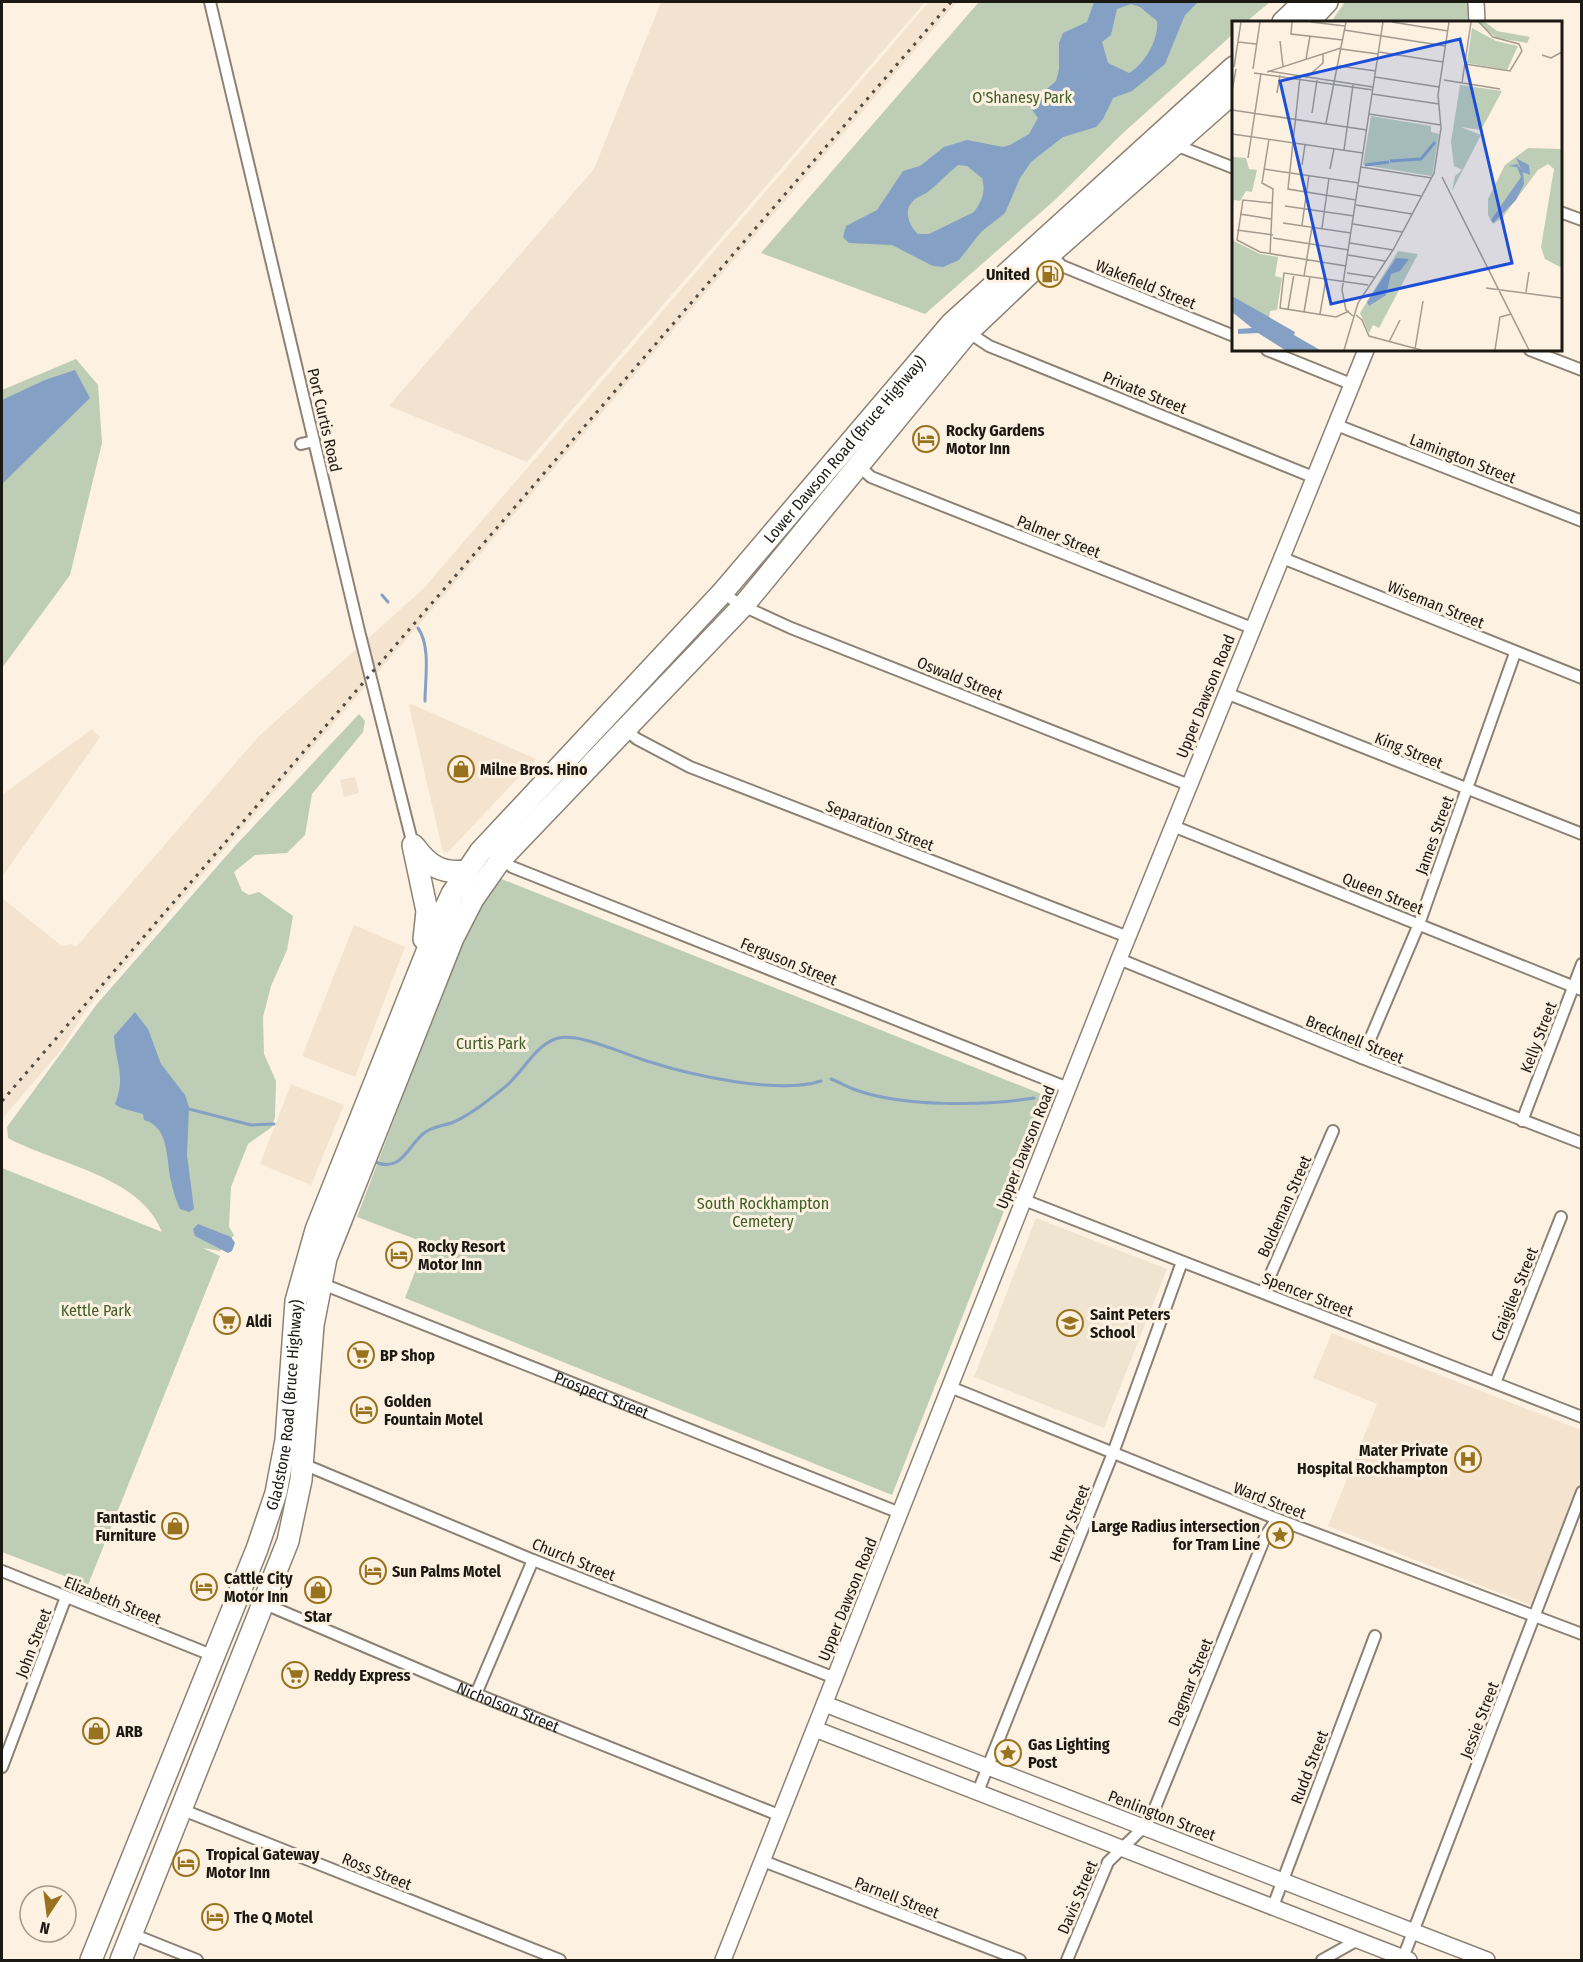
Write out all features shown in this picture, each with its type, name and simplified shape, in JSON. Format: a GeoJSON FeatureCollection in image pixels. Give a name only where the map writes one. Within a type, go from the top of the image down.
{"type":"FeatureCollection","features":[{"type":"Feature","properties":{"kind":"highway"},"geometry":{"type":"LineString","coordinates":[[1284,21],[1304,2]]}},
{"type":"Feature","properties":{"kind":"highway"},"geometry":{"type":"LineString","coordinates":[[1309,21],[1328,2]]}},
{"type":"Feature","properties":{"kind":"highway","name":"Lower Dawson Road (Bruce Highway)"},"geometry":{"type":"LineString","coordinates":[[480,852],[722,593],[951,324],[1232,68]]}},
{"type":"Feature","properties":{"kind":"highway","name":"Lower Dawson Road (Bruce Highway)"},"geometry":{"type":"LineString","coordinates":[[501,859],[743,606],[968,332],[1050,254],[1232,93]]}},
{"type":"Feature","properties":{"kind":"highway"},"geometry":{"type":"LineString","coordinates":[[413,845],[427,863],[434,867],[451,872],[466,871]]}},
{"type":"Feature","properties":{"kind":"highway"},"geometry":{"type":"LineString","coordinates":[[413,845],[428,911],[417,972]]}},
{"type":"Feature","properties":{"kind":"highway","name":"Gladstone Road (Bruce Highway)"},"geometry":{"type":"LineString","coordinates":[[121,1960],[265,1604],[290,1533],[303,1464],[310,1350],[311,1280],[331,1191],[417,972],[452,894],[480,852]]}},
{"type":"Feature","properties":{"kind":"highway","name":"Gladstone Road (Bruce Highway)"},"geometry":{"type":"LineString","coordinates":[[91,1960],[261,1538],[283,1460],[293,1325],[311,1280],[335,1233],[453,938],[473,898],[501,859]]}},
{"type":"Feature","properties":{"kind":"highway","name":"Nicholson Street"},"geometry":{"type":"LineString","coordinates":[[239,1593],[265,1604]]}},
{"type":"Feature","properties":{"kind":"highway"},"geometry":{"type":"LineString","coordinates":[[106,1923],[132,1934]]}},
{"type":"Feature","properties":{"kind":"street","name":"Port Curtis Road"},"geometry":{"type":"LineString","coordinates":[[210,2],[413,845]]}},
{"type":"Feature","properties":{"kind":"street"},"geometry":{"type":"LineString","coordinates":[[1476,2],[1477,21]]}},
{"type":"Feature","properties":{"kind":"street"},"geometry":{"type":"LineString","coordinates":[[1173,144],[1232,168]]}},
{"type":"Feature","properties":{"kind":"street"},"geometry":{"type":"LineString","coordinates":[[1562,212],[1580,217]]}},
{"type":"Feature","properties":{"kind":"street","name":"Wakefield Street"},"geometry":{"type":"LineString","coordinates":[[1050,254],[1062,266],[1232,336]]}},
{"type":"Feature","properties":{"kind":"street","name":"Private Street"},"geometry":{"type":"LineString","coordinates":[[968,332],[989,346],[1313,477]]}},
{"type":"Feature","properties":{"kind":"street"},"geometry":{"type":"LineString","coordinates":[[1269,351],[1351,384]]}},
{"type":"Feature","properties":{"kind":"street","name":"Upper Dawson Road"},"geometry":{"type":"LineString","coordinates":[[723,1960],[1119,959],[1280,557],[1366,351]]}},
{"type":"Feature","properties":{"kind":"street"},"geometry":{"type":"LineString","coordinates":[[1533,351],[1581,370]]}},
{"type":"Feature","properties":{"kind":"street","name":"Lamington Street"},"geometry":{"type":"LineString","coordinates":[[1334,424],[1581,521]]}},
{"type":"Feature","properties":{"kind":"street"},"geometry":{"type":"LineString","coordinates":[[301,444],[315,441]]}},
{"type":"Feature","properties":{"kind":"street","name":"Palmer Street"},"geometry":{"type":"LineString","coordinates":[[859,466],[871,477],[1252,628]]}},
{"type":"Feature","properties":{"kind":"street","name":"Wiseman Street"},"geometry":{"type":"LineString","coordinates":[[1280,557],[1581,678]]}},
{"type":"Feature","properties":{"kind":"street","name":"Oswald Street"},"geometry":{"type":"LineString","coordinates":[[722,593],[743,606],[1189,785]]}},
{"type":"Feature","properties":{"kind":"street","name":"James Street"},"geometry":{"type":"LineString","coordinates":[[1362,1058],[1419,924],[1515,653]]}},
{"type":"Feature","properties":{"kind":"street","name":"King Street"},"geometry":{"type":"LineString","coordinates":[[1226,693],[1581,834]]}},
{"type":"Feature","properties":{"kind":"street","name":"Separation Street"},"geometry":{"type":"LineString","coordinates":[[626,730],[637,739],[690,767],[1128,937]]}},
{"type":"Feature","properties":{"kind":"street","name":"Queen Street"},"geometry":{"type":"LineString","coordinates":[[1173,826],[1577,989]]}},
{"type":"Feature","properties":{"kind":"street","name":"Ferguson Street"},"geometry":{"type":"LineString","coordinates":[[501,859],[522,871],[1068,1088]]}},
{"type":"Feature","properties":{"kind":"street","name":"Brecknell Street"},"geometry":{"type":"LineString","coordinates":[[1119,959],[1362,1058],[1581,1143]]}},
{"type":"Feature","properties":{"kind":"street","name":"Kelly Street"},"geometry":{"type":"LineString","coordinates":[[1522,1121],[1577,989],[1581,964]]}},
{"type":"Feature","properties":{"kind":"street","name":"Boldeman Street"},"geometry":{"type":"LineString","coordinates":[[1263,1292],[1333,1131]]}},
{"type":"Feature","properties":{"kind":"street","name":"Spencer Street"},"geometry":{"type":"LineString","coordinates":[[1024,1200],[1581,1417]]}},
{"type":"Feature","properties":{"kind":"street","name":"Craigilee Street"},"geometry":{"type":"LineString","coordinates":[[1495,1383],[1561,1217]]}},
{"type":"Feature","properties":{"kind":"street","name":"Henry Street"},"geometry":{"type":"LineString","coordinates":[[977,1794],[1113,1454],[1182,1262]]}},
{"type":"Feature","properties":{"kind":"street","name":"Prospect Street"},"geometry":{"type":"LineString","coordinates":[[311,1280],[900,1513]]}},
{"type":"Feature","properties":{"kind":"street","name":"Ward Street"},"geometry":{"type":"LineString","coordinates":[[950,1387],[1277,1519],[1581,1634]]}},
{"type":"Feature","properties":{"kind":"street","name":"Church Street"},"geometry":{"type":"LineString","coordinates":[[303,1464],[533,1560],[835,1678]]}},
{"type":"Feature","properties":{"kind":"street","name":"Jessie Street"},"geometry":{"type":"LineString","coordinates":[[1406,1959],[1413,1931],[1581,1492]]}},
{"type":"Feature","properties":{"kind":"street","name":"Dagmar Street"},"geometry":{"type":"LineString","coordinates":[[1122,1850],[1152,1815],[1266,1535],[1277,1519]]}},
{"type":"Feature","properties":{"kind":"street"},"geometry":{"type":"LineString","coordinates":[[476,1694],[533,1560]]}},
{"type":"Feature","properties":{"kind":"street","name":"Elizabeth Street"},"geometry":{"type":"LineString","coordinates":[[2,1571],[213,1656]]}},
{"type":"Feature","properties":{"kind":"street","name":"John Street"},"geometry":{"type":"LineString","coordinates":[[2,1767],[6,1743],[66,1597]]}},
{"type":"Feature","properties":{"kind":"street","name":"Nicholson Street"},"geometry":{"type":"LineString","coordinates":[[265,1604],[476,1694],[780,1816]]}},
{"type":"Feature","properties":{"kind":"street","name":"Rudd Street"},"geometry":{"type":"LineString","coordinates":[[1272,1909],[1375,1636]]}},
{"type":"Feature","properties":{"kind":"street","name":"Penlington Street"},"geometry":{"type":"LineString","coordinates":[[825,1704],[1486,1960]]}},
{"type":"Feature","properties":{"kind":"street"},"geometry":{"type":"LineString","coordinates":[[815,1729],[1272,1909],[1406,1959]]}},
{"type":"Feature","properties":{"kind":"street","name":"Ross Street"},"geometry":{"type":"LineString","coordinates":[[183,1810],[560,1960]]}},
{"type":"Feature","properties":{"kind":"street","name":"Davis Street"},"geometry":{"type":"LineString","coordinates":[[1067,1960],[1108,1862],[1122,1850]]}},
{"type":"Feature","properties":{"kind":"street","name":"Parnell Street"},"geometry":{"type":"LineString","coordinates":[[763,1861],[1020,1960]]}},
{"type":"Feature","properties":{"kind":"street"},"geometry":{"type":"LineString","coordinates":[[132,1934],[197,1960]]}},
{"type":"Feature","properties":{"kind":"street"},"geometry":{"type":"LineString","coordinates":[[1322,1960],[1356,1941]]}},
{"type":"Feature","properties":{"kind":"shaded area"},"geometry":{"type":"Polygon","coordinates":[[[661,2],[925,2],[527,462],[389,406],[594,169],[661,2]]]}},
{"type":"Feature","properties":{"kind":"shaded area"},"geometry":{"type":"Polygon","coordinates":[[[929,2],[957,2],[86,1010],[61,1050],[2,1119],[2,898],[62,946],[71,944],[76,947],[259,736],[423,589],[929,2]]]}},
{"type":"Feature","properties":{"kind":"shaded area"},"geometry":{"type":"Polygon","coordinates":[[[411,704],[536,759],[447,853],[443,852],[409,706],[411,704]]]}},
{"type":"Feature","properties":{"kind":"shaded area"},"geometry":{"type":"Polygon","coordinates":[[[92,729],[100,737],[2,877],[2,795],[92,729]]]}},
{"type":"Feature","properties":{"kind":"shaded area"},"geometry":{"type":"Polygon","coordinates":[[[355,777],[359,793],[344,797],[340,780],[355,777]]]}},
{"type":"Feature","properties":{"kind":"shaded area"},"geometry":{"type":"Polygon","coordinates":[[[354,925],[405,947],[355,1077],[302,1056],[354,925]]]}},
{"type":"Feature","properties":{"kind":"shaded area"},"geometry":{"type":"Polygon","coordinates":[[[291,1084],[344,1105],[311,1185],[260,1164],[291,1084]]]}},
{"type":"Feature","properties":{"kind":"shaded area","name":"Saint Peters School"},"geometry":{"type":"Polygon","coordinates":[[[1036,1218],[1167,1269],[1104,1428],[974,1377],[1036,1218]]]}},
{"type":"Feature","properties":{"kind":"shaded area","name":"Mater Private Hospital Rockhampton"},"geometry":{"type":"Polygon","coordinates":[[[1332,1333],[1581,1430],[1581,1488],[1533,1606],[1328,1526],[1377,1404],[1313,1378],[1332,1333]]]}},
{"type":"Feature","properties":{"kind":"green space","name":"O'Shanesy Park"},"geometry":{"type":"Polygon","coordinates":[[[979,2],[1270,2],[1247,21],[1232,21],[1232,35],[1122,134],[1056,199],[925,314],[761,253],[979,2]]]}},
{"type":"Feature","properties":{"kind":"green space"},"geometry":{"type":"Polygon","coordinates":[[[1345,2],[1470,2],[1471,21],[1332,21],[1345,2]]]}},
{"type":"Feature","properties":{"kind":"green space"},"geometry":{"type":"Polygon","coordinates":[[[76,359],[98,385],[102,443],[70,575],[2,668],[2,390],[76,359]]]}},
{"type":"Feature","properties":{"kind":"green space","name":"Kettle Park"},"geometry":{"type":"Polygon","coordinates":[[[359,714],[365,721],[363,732],[312,794],[305,835],[287,853],[255,855],[234,872],[242,891],[249,895],[259,892],[293,916],[287,950],[271,986],[263,1017],[264,1054],[276,1081],[275,1117],[272,1127],[248,1144],[231,1187],[229,1227],[234,1235],[220,1251],[203,1248],[220,1256],[88,1585],[2,1552],[2,1168],[162,1232],[151,1213],[136,1197],[95,1174],[8,1138],[7,1127],[97,1004],[235,846],[359,714]]]}},
{"type":"Feature","properties":{"kind":"green space","name":"South Rockhampton Cemetery"},"geometry":{"type":"Polygon","coordinates":[[[499,878],[1049,1097],[892,1495],[405,1298],[426,1243],[357,1217],[466,930],[499,878]]]}},
{"type":"Feature","properties":{"kind":"water"},"geometry":{"type":"Polygon","coordinates":[[[1094,2],[1198,2],[1185,15],[1165,64],[1132,91],[1113,98],[1103,119],[1096,127],[1063,137],[1031,162],[1020,178],[1005,213],[981,232],[959,260],[943,267],[933,266],[892,245],[849,243],[843,237],[846,226],[877,210],[903,171],[920,166],[944,147],[967,140],[1003,147],[1029,134],[1038,118],[1028,104],[1028,98],[1047,89],[1056,81],[1059,69],[1059,43],[1063,33],[1087,22],[1094,2]],[[1131,4],[1117,9],[1111,35],[1102,42],[1108,63],[1129,73],[1140,64],[1150,50],[1157,28],[1157,21],[1140,7],[1131,4]],[[958,165],[910,205],[908,218],[918,234],[929,234],[974,212],[979,204],[983,192],[982,178],[967,166],[958,165]]]}},
{"type":"Feature","properties":{"kind":"water"},"geometry":{"type":"Polygon","coordinates":[[[75,370],[90,398],[2,484],[2,400],[45,380],[75,370]]]}},
{"type":"Feature","properties":{"kind":"water"},"geometry":{"type":"Polygon","coordinates":[[[135,1012],[148,1029],[161,1064],[185,1095],[189,1107],[187,1155],[194,1209],[189,1212],[180,1209],[176,1199],[163,1137],[152,1124],[144,1120],[143,1114],[115,1104],[120,1078],[114,1036],[135,1012]]]}},
{"type":"Feature","properties":{"kind":"water"},"geometry":{"type":"Polygon","coordinates":[[[198,1224],[231,1237],[235,1243],[232,1251],[228,1253],[195,1236],[193,1229],[198,1224]]]}},
{"type":"Feature","properties":{"kind":"waterway"},"geometry":{"type":"LineString","coordinates":[[382,595],[388,602]]}},
{"type":"Feature","properties":{"kind":"waterway"},"geometry":{"type":"LineString","coordinates":[[418,628],[426,653],[425,701]]}},
{"type":"Feature","properties":{"kind":"waterway"},"geometry":{"type":"LineString","coordinates":[[375,1162],[391,1164],[397,1161],[427,1131],[454,1122],[475,1110],[512,1080],[541,1048],[555,1039],[564,1037],[600,1044],[647,1061],[734,1082],[782,1086],[821,1081]]}},
{"type":"Feature","properties":{"kind":"waterway"},"geometry":{"type":"LineString","coordinates":[[831,1079],[853,1089],[897,1100],[992,1103],[1034,1098]]}},
{"type":"Feature","properties":{"kind":"waterway"},"geometry":{"type":"LineString","coordinates":[[189,1109],[251,1125],[274,1124]]}},
{"type":"Feature","properties":{"kind":"railway"},"geometry":{"type":"LineString","coordinates":[[2,1101],[951,2]]}},
{"type":"Feature","properties":{"kind":"place","name":"United"},"geometry":{"type":"Point","coordinates":[1050,274]}},
{"type":"Feature","properties":{"kind":"place","name":"Rocky Gardens Motor Inn"},"geometry":{"type":"Point","coordinates":[926,439]}},
{"type":"Feature","properties":{"kind":"place","name":"Milne Bros. Hino"},"geometry":{"type":"Point","coordinates":[461,769]}},
{"type":"Feature","properties":{"kind":"place","name":"Rocky Resort Motor Inn"},"geometry":{"type":"Point","coordinates":[399,1255]}},
{"type":"Feature","properties":{"kind":"place","name":"Aldi"},"geometry":{"type":"Point","coordinates":[227,1321]}},
{"type":"Feature","properties":{"kind":"place","name":"Saint Peters School"},"geometry":{"type":"Point","coordinates":[1070,1323]}},
{"type":"Feature","properties":{"kind":"place","name":"BP Shop"},"geometry":{"type":"Point","coordinates":[361,1355]}},
{"type":"Feature","properties":{"kind":"place","name":"Golden Fountain Motel"},"geometry":{"type":"Point","coordinates":[364,1410]}},
{"type":"Feature","properties":{"kind":"place","name":"Mater Private Hospital Rockhampton"},"geometry":{"type":"Point","coordinates":[1468,1459]}},
{"type":"Feature","properties":{"kind":"place","name":"Fantastic Furniture"},"geometry":{"type":"Point","coordinates":[175,1526]}},
{"type":"Feature","properties":{"kind":"place","name":"Large Radius intersection for Tram Line"},"geometry":{"type":"Point","coordinates":[1280,1535]}},
{"type":"Feature","properties":{"kind":"place","name":"Sun Palms Motel"},"geometry":{"type":"Point","coordinates":[373,1571]}},
{"type":"Feature","properties":{"kind":"place","name":"Cattle City Motor Inn"},"geometry":{"type":"Point","coordinates":[204,1587]}},
{"type":"Feature","properties":{"kind":"place","name":"Star"},"geometry":{"type":"Point","coordinates":[318,1590]}},
{"type":"Feature","properties":{"kind":"place","name":"Reddy Express"},"geometry":{"type":"Point","coordinates":[295,1675]}},
{"type":"Feature","properties":{"kind":"place","name":"ARB"},"geometry":{"type":"Point","coordinates":[96,1731]}},
{"type":"Feature","properties":{"kind":"place","name":"Gas Lighting Post"},"geometry":{"type":"Point","coordinates":[1008,1753]}},
{"type":"Feature","properties":{"kind":"place","name":"Tropical Gateway Motor Inn"},"geometry":{"type":"Point","coordinates":[186,1863]}},
{"type":"Feature","properties":{"kind":"place","name":"The Q Motel"},"geometry":{"type":"Point","coordinates":[215,1917]}},
{"type":"Feature","properties":{"kind":"park label","name":"Curtis Park"},"geometry":{"type":"Point","coordinates":[491,1043]}}]}
